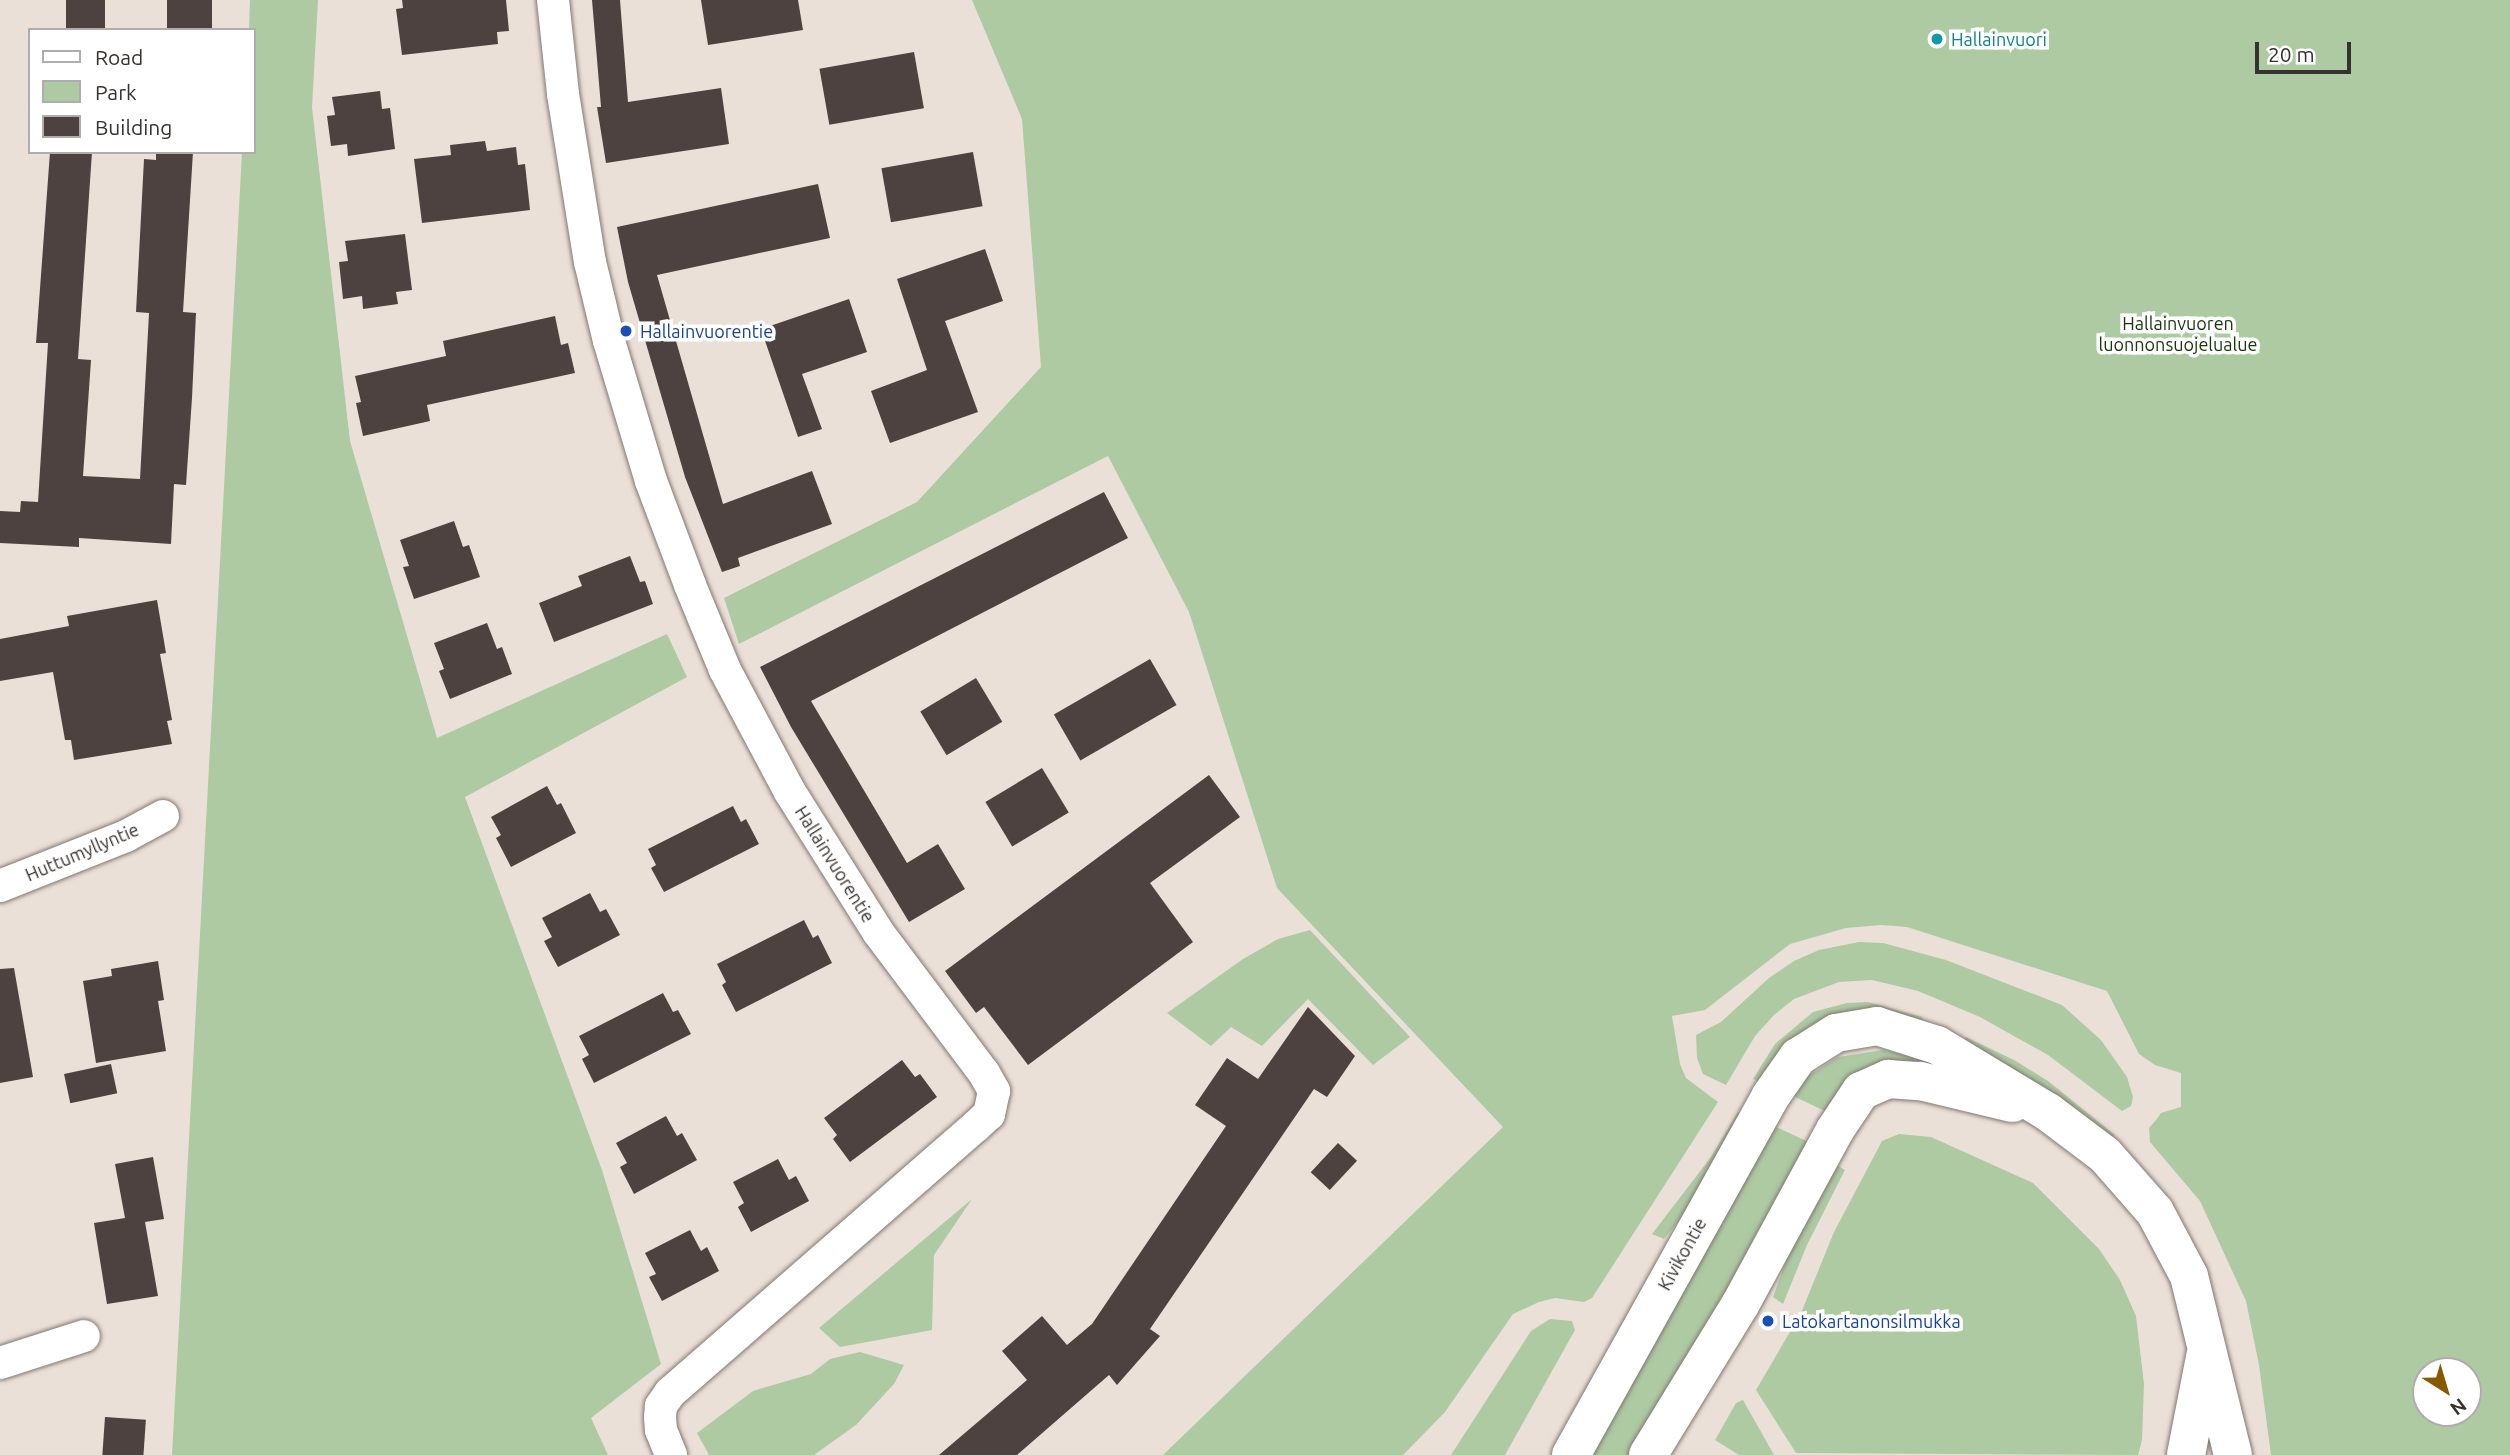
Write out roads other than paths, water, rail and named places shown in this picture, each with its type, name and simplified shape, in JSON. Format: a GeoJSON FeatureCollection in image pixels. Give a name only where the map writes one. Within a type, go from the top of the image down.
{"type":"FeatureCollection","features":[{"type":"Feature","properties":{"kind":"street","name":"Hallainvuorentie"},"geometry":{"type":"LineString","coordinates":[[553,0],[564,94],[590,262],[609,341],[646,466],[690,584],[725,670],[790,792],[878,932],[984,1073],[994,1091],[989,1114],[670,1393],[661,1406],[660,1417],[661,1430],[671,1455]]}},
{"type":"Feature","properties":{"kind":"street","name":"Huttumyllyntie"},"geometry":{"type":"LineString","coordinates":[[0,886],[126,836],[163,816]]}},
{"type":"Feature","properties":{"kind":"street","name":"Kivikontie"},"geometry":{"type":"LineString","coordinates":[[1571,1455],[1770,1097],[1798,1056],[1836,1033],[1877,1026],[1937,1045],[2048,1112]]}},
{"type":"Feature","properties":{"kind":"street"},"geometry":{"type":"LineString","coordinates":[[1648,1455],[1740,1305],[1835,1130],[1861,1091],[1888,1079],[1920,1081],[2048,1112],[2105,1155],[2155,1212],[2189,1276],[2234,1455]]}},
{"type":"Feature","properties":{"kind":"street"},"geometry":{"type":"LineString","coordinates":[[0,1363],[84,1336]]}},
{"type":"Feature","properties":{"kind":"street"},"geometry":{"type":"LineString","coordinates":[[2186,1455],[2207,1348]]}},
{"type":"Feature","properties":{"kind":"place","name":"Hallainvuori"},"geometry":{"type":"Point","coordinates":[1937,39]}},
{"type":"Feature","properties":{"kind":"place","name":"Hallainvuorentie"},"geometry":{"type":"Point","coordinates":[626,331]}},
{"type":"Feature","properties":{"kind":"place","name":"Latokartanonsilmukka"},"geometry":{"type":"Point","coordinates":[1768,1321]}},
{"type":"Feature","properties":{"kind":"park label","name":"Hallainvuoren luonnonsuojelualue"},"geometry":{"type":"Point","coordinates":[2178,334]}}]}
